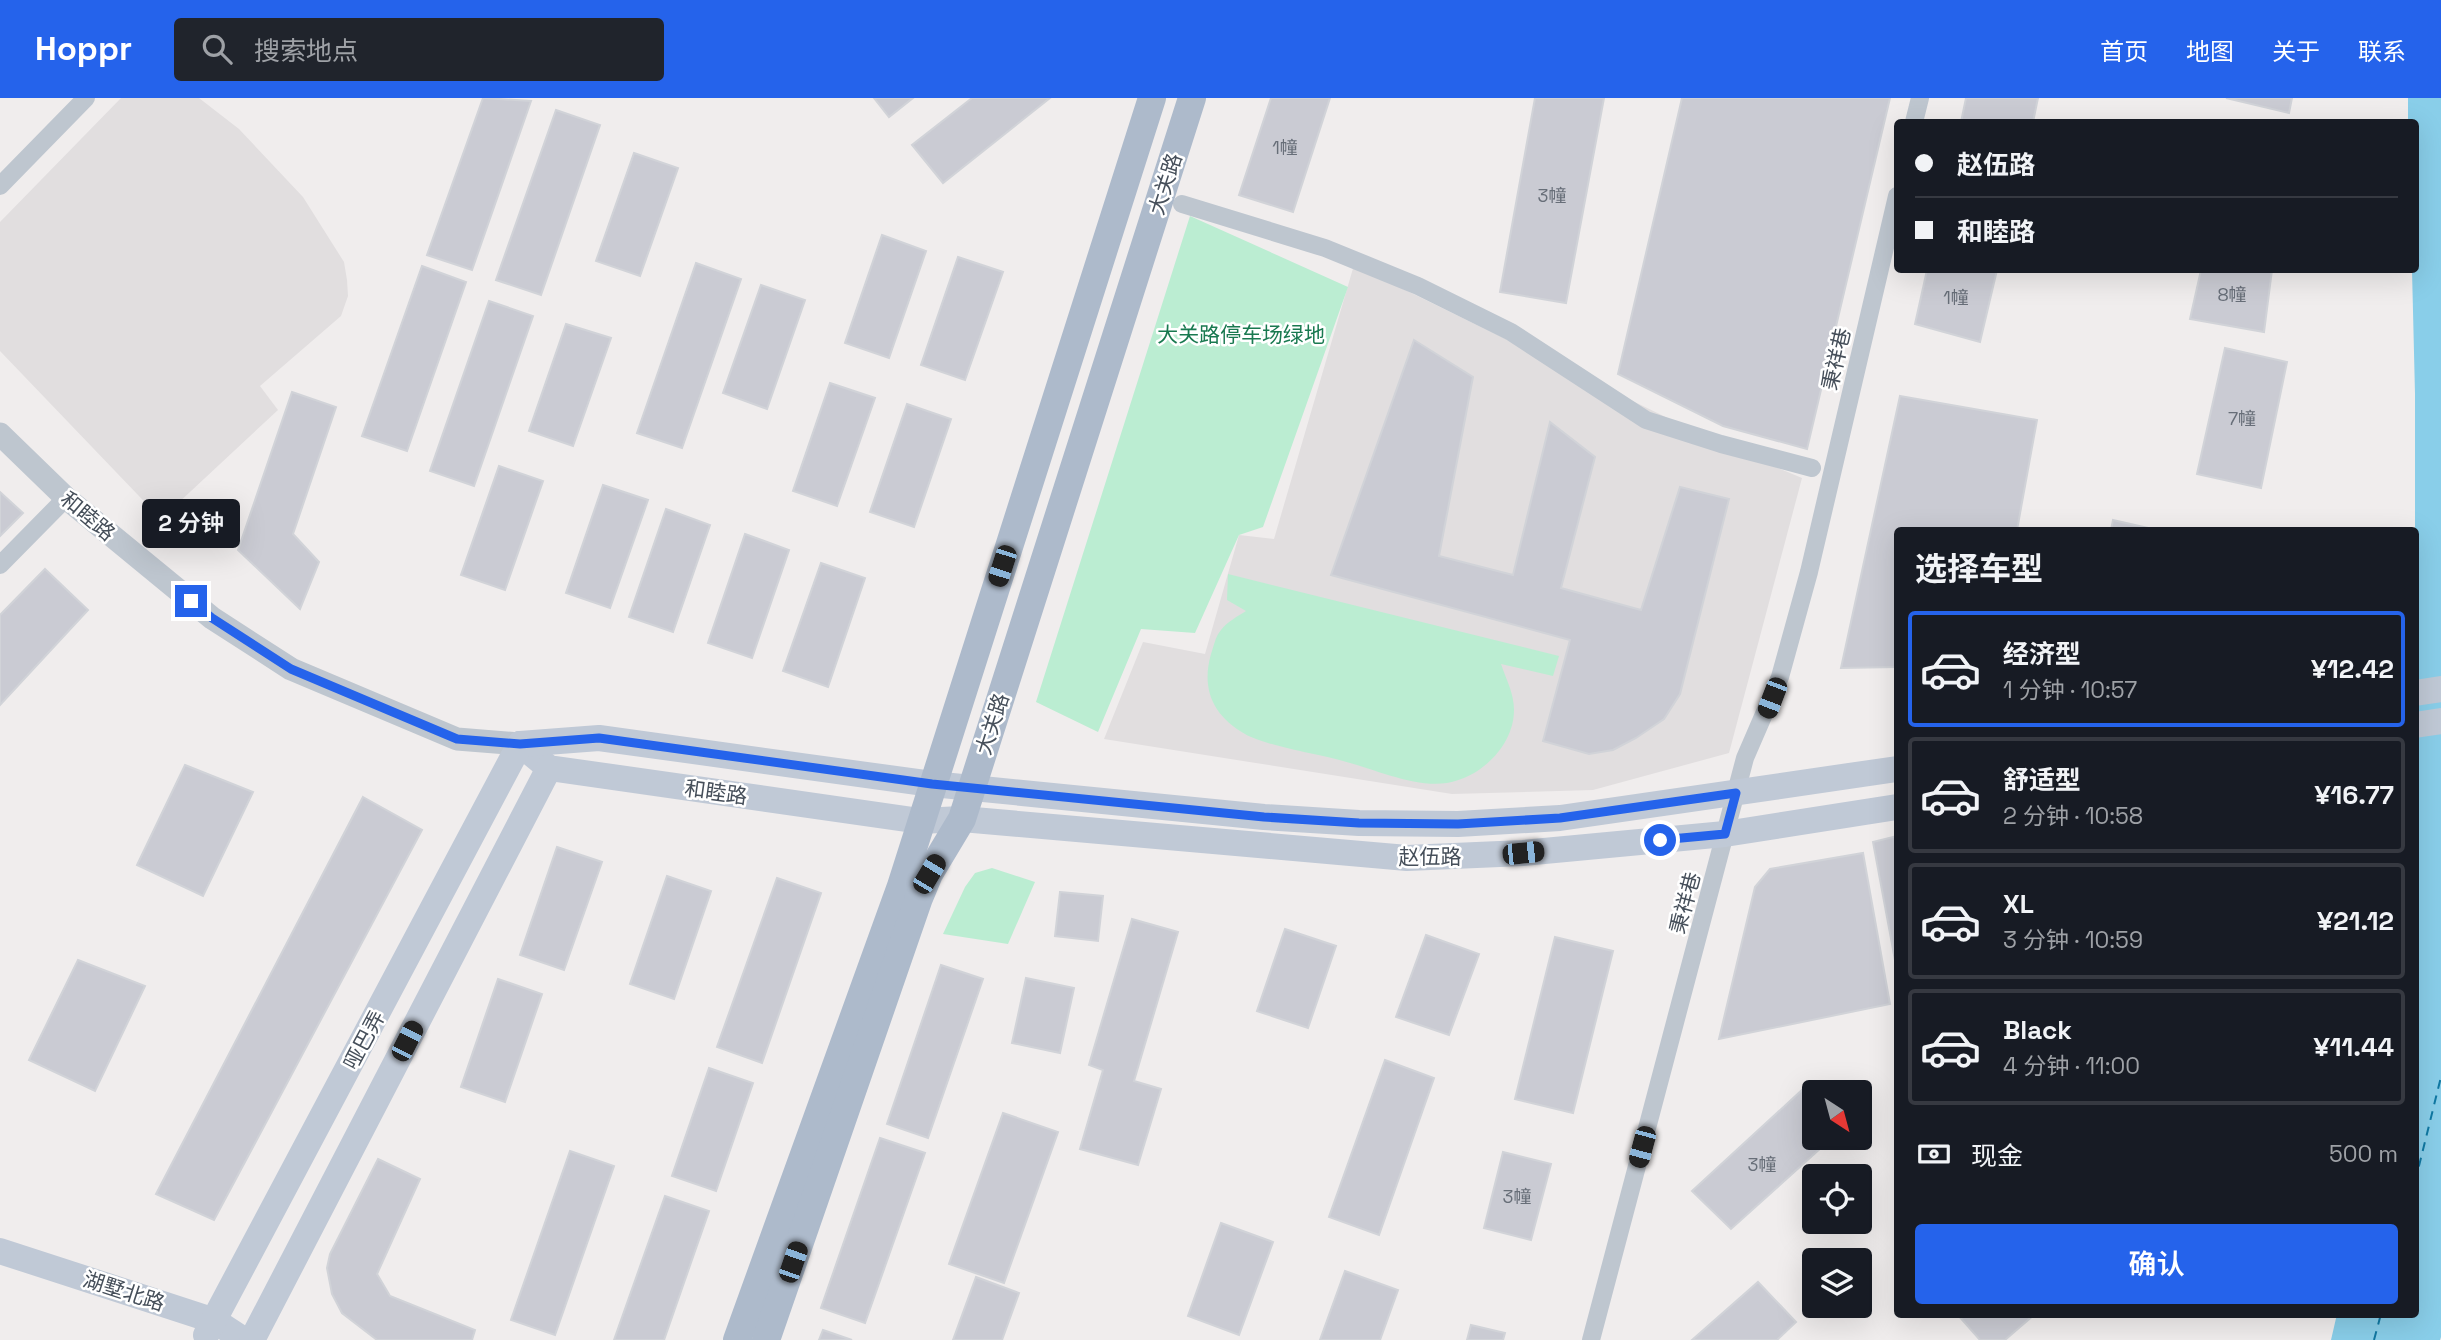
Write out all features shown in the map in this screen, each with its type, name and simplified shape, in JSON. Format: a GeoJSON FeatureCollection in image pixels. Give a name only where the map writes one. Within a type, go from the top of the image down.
{"type":"FeatureCollection","features":[{"type":"Feature","properties":{"kind":"main road","name":"大关路"},"geometry":{"type":"LineString","coordinates":[[766,1340],[898,926],[920,821],[1152,98]]}},
{"type":"Feature","properties":{"kind":"main road","name":"大关路"},"geometry":{"type":"LineString","coordinates":[[737,1340],[898,926],[962,819],[1192,98]]}},
{"type":"Feature","properties":{"kind":"main road"},"geometry":{"type":"LineString","coordinates":[[2419,692],[2441,689]]}},
{"type":"Feature","properties":{"kind":"main road"},"geometry":{"type":"LineString","coordinates":[[2419,724],[2441,721]]}},
{"type":"Feature","properties":{"kind":"main road","name":"和睦路"},"geometry":{"type":"LineString","coordinates":[[520,744],[599,738],[972,788]]}},
{"type":"Feature","properties":{"kind":"main road"},"geometry":{"type":"LineString","coordinates":[[520,744],[549,768]]}},
{"type":"Feature","properties":{"kind":"main road","name":"哑巴弄"},"geometry":{"type":"LineString","coordinates":[[218,1332],[520,744]]}},
{"type":"Feature","properties":{"kind":"main road","name":"和睦路"},"geometry":{"type":"LineString","coordinates":[[549,768],[920,821],[962,819]]}},
{"type":"Feature","properties":{"kind":"main road","name":"哑巴弄"},"geometry":{"type":"LineString","coordinates":[[252,1340],[549,768]]}},
{"type":"Feature","properties":{"kind":"main road","name":"赵伍路"},"geometry":{"type":"LineString","coordinates":[[972,788],[1264,817],[1458,824],[1560,818],[1894,769]]}},
{"type":"Feature","properties":{"kind":"main road","name":"赵伍路"},"geometry":{"type":"LineString","coordinates":[[962,819],[1407,858],[1523,853],[1725,834],[1894,807]]}},
{"type":"Feature","properties":{"kind":"main road","name":"湖墅北路"},"geometry":{"type":"LineString","coordinates":[[0,1251],[218,1332]]}},
{"type":"Feature","properties":{"kind":"main road","name":"湖墅北路"},"geometry":{"type":"LineString","coordinates":[[0,1268],[244,1340]]}},
{"type":"Feature","properties":{"kind":"street"},"geometry":{"type":"LineString","coordinates":[[0,186],[86,98]]}},
{"type":"Feature","properties":{"kind":"street"},"geometry":{"type":"LineString","coordinates":[[1915,119],[1920,98]]}},
{"type":"Feature","properties":{"kind":"street"},"geometry":{"type":"LineString","coordinates":[[1182,204],[1325,248],[1418,286],[1511,332],[1646,420],[1721,444],[1812,468]]}},
{"type":"Feature","properties":{"kind":"street","name":"秉祥巷"},"geometry":{"type":"LineString","coordinates":[[1591,1340],[1745,758],[1780,677],[1810,572],[1894,208]]}},
{"type":"Feature","properties":{"kind":"street","name":"和睦路"},"geometry":{"type":"LineString","coordinates":[[0,434],[66,499],[212,618],[291,669],[457,739],[520,744]]}},
{"type":"Feature","properties":{"kind":"street"},"geometry":{"type":"LineString","coordinates":[[0,565],[66,499]]}},
{"type":"Feature","properties":{"kind":"shaded area"},"geometry":{"type":"Polygon","coordinates":[[[121,98],[199,98],[239,129],[303,197],[344,262],[347,280],[348,296],[341,316],[260,386],[278,410],[161,519],[0,351],[0,222],[121,98]]]}},
{"type":"Feature","properties":{"kind":"shaded area"},"geometry":{"type":"Polygon","coordinates":[[[1354,265],[1721,444],[1802,478],[1729,753],[1593,790],[1452,794],[1104,739],[1143,642],[1205,654],[1239,535],[1274,539],[1354,265]]]}},
{"type":"Feature","properties":{"kind":"green space","name":"大关路停车场绿地"},"geometry":{"type":"Polygon","coordinates":[[[1190,216],[1348,287],[1263,527],[1239,535],[1195,633],[1141,629],[1098,732],[1036,702],[1190,216]]]}},
{"type":"Feature","properties":{"kind":"green space"},"geometry":{"type":"Polygon","coordinates":[[[1228,574],[1559,656],[1553,676],[1501,664],[1513,698],[1513,723],[1502,747],[1484,766],[1460,780],[1447,783],[1422,783],[1395,777],[1254,738],[1225,719],[1212,700],[1208,667],[1215,642],[1223,627],[1246,611],[1227,600],[1228,574]]]}},
{"type":"Feature","properties":{"kind":"green space"},"geometry":{"type":"Polygon","coordinates":[[[992,868],[1035,882],[1008,944],[943,934],[965,887],[975,873],[992,868]]]}},
{"type":"Feature","properties":{"kind":"water"},"geometry":{"type":"Polygon","coordinates":[[[2408,98],[2441,98],[2441,1337],[2440,1340],[2331,1340],[2336,1318],[2419,1318],[2419,527],[2415,527],[2412,273],[2419,273],[2419,119],[2408,119],[2408,98]]]}},
{"type":"Feature","properties":{"kind":"building"},"geometry":{"type":"Polygon","coordinates":[[[483,98],[531,101],[472,270],[427,255],[483,98]]]}},
{"type":"Feature","properties":{"kind":"building"},"geometry":{"type":"Polygon","coordinates":[[[874,98],[913,98],[889,117],[874,98]]]}},
{"type":"Feature","properties":{"kind":"building"},"geometry":{"type":"Polygon","coordinates":[[[972,98],[1050,98],[943,183],[912,145],[972,98]]]}},
{"type":"Feature","properties":{"kind":"building"},"geometry":{"type":"Polygon","coordinates":[[[1271,98],[1330,98],[1293,212],[1239,195],[1271,98]]]}},
{"type":"Feature","properties":{"kind":"building"},"geometry":{"type":"Polygon","coordinates":[[[1535,98],[1604,98],[1566,303],[1500,292],[1535,98]]]}},
{"type":"Feature","properties":{"kind":"building"},"geometry":{"type":"Polygon","coordinates":[[[1682,98],[1890,98],[1807,449],[1723,426],[1618,374],[1682,98]]]}},
{"type":"Feature","properties":{"kind":"building"},"geometry":{"type":"Polygon","coordinates":[[[1966,98],[2038,98],[2034,119],[1962,119],[1966,98]]]}},
{"type":"Feature","properties":{"kind":"building"},"geometry":{"type":"Polygon","coordinates":[[[2226,98],[2292,98],[2289,113],[2226,98]]]}},
{"type":"Feature","properties":{"kind":"building"},"geometry":{"type":"Polygon","coordinates":[[[556,110],[600,125],[541,295],[496,280],[556,110]]]}},
{"type":"Feature","properties":{"kind":"building"},"geometry":{"type":"Polygon","coordinates":[[[634,153],[678,168],[640,276],[596,261],[634,153]]]}},
{"type":"Feature","properties":{"kind":"building"},"geometry":{"type":"Polygon","coordinates":[[[882,235],[926,251],[889,358],[845,343],[882,235]]]}},
{"type":"Feature","properties":{"kind":"building"},"geometry":{"type":"Polygon","coordinates":[[[958,257],[1003,272],[965,380],[921,365],[958,257]]]}},
{"type":"Feature","properties":{"kind":"building"},"geometry":{"type":"Polygon","coordinates":[[[696,263],[741,279],[682,448],[637,433],[696,263]]]}},
{"type":"Feature","properties":{"kind":"building"},"geometry":{"type":"Polygon","coordinates":[[[422,266],[466,282],[407,451],[362,436],[422,266]]]}},
{"type":"Feature","properties":{"kind":"building"},"geometry":{"type":"Polygon","coordinates":[[[1926,273],[1996,273],[1980,342],[1915,324],[1926,273]]]}},
{"type":"Feature","properties":{"kind":"building"},"geometry":{"type":"Polygon","coordinates":[[[2200,273],[2272,273],[2264,332],[2190,319],[2200,273]]]}},
{"type":"Feature","properties":{"kind":"building"},"geometry":{"type":"Polygon","coordinates":[[[761,285],[805,300],[767,409],[723,393],[761,285]]]}},
{"type":"Feature","properties":{"kind":"building"},"geometry":{"type":"Polygon","coordinates":[[[489,301],[533,316],[474,486],[430,471],[489,301]]]}},
{"type":"Feature","properties":{"kind":"building"},"geometry":{"type":"Polygon","coordinates":[[[566,324],[611,338],[573,446],[529,431],[566,324]]]}},
{"type":"Feature","properties":{"kind":"building"},"geometry":{"type":"Polygon","coordinates":[[[1414,340],[1473,377],[1439,556],[1513,575],[1550,422],[1595,457],[1561,588],[1641,610],[1680,487],[1729,499],[1680,694],[1664,719],[1613,750],[1589,754],[1543,741],[1570,640],[1331,575],[1414,340]]]}},
{"type":"Feature","properties":{"kind":"building"},"geometry":{"type":"Polygon","coordinates":[[[2225,348],[2287,362],[2261,488],[2197,474],[2225,348]]]}},
{"type":"Feature","properties":{"kind":"building"},"geometry":{"type":"Polygon","coordinates":[[[830,383],[875,398],[837,506],[793,491],[830,383]]]}},
{"type":"Feature","properties":{"kind":"building"},"geometry":{"type":"Polygon","coordinates":[[[292,392],[336,407],[293,534],[319,562],[300,609],[238,550],[292,392]]]}},
{"type":"Feature","properties":{"kind":"building"},"geometry":{"type":"Polygon","coordinates":[[[1900,396],[2037,420],[2018,527],[1894,527],[1894,667],[1841,668],[1900,396]]]}},
{"type":"Feature","properties":{"kind":"building"},"geometry":{"type":"Polygon","coordinates":[[[907,404],[951,419],[914,527],[870,512],[907,404]]]}},
{"type":"Feature","properties":{"kind":"building"},"geometry":{"type":"Polygon","coordinates":[[[499,466],[543,481],[505,590],[461,575],[499,466]]]}},
{"type":"Feature","properties":{"kind":"building"},"geometry":{"type":"Polygon","coordinates":[[[603,485],[648,500],[610,608],[566,593],[603,485]]]}},
{"type":"Feature","properties":{"kind":"building"},"geometry":{"type":"Polygon","coordinates":[[[0,492],[23,513],[0,536],[0,492]]]}},
{"type":"Feature","properties":{"kind":"building"},"geometry":{"type":"Polygon","coordinates":[[[666,509],[710,525],[673,632],[629,617],[666,509]]]}},
{"type":"Feature","properties":{"kind":"building"},"geometry":{"type":"Polygon","coordinates":[[[2113,520],[2144,527],[2112,527],[2113,520]]]}},
{"type":"Feature","properties":{"kind":"building"},"geometry":{"type":"Polygon","coordinates":[[[745,534],[789,550],[752,658],[708,643],[745,534]]]}},
{"type":"Feature","properties":{"kind":"building"},"geometry":{"type":"Polygon","coordinates":[[[821,563],[865,578],[828,687],[783,671],[821,563]]]}},
{"type":"Feature","properties":{"kind":"building"},"geometry":{"type":"Polygon","coordinates":[[[45,569],[88,610],[0,705],[0,615],[45,569]]]}},
{"type":"Feature","properties":{"kind":"building"},"geometry":{"type":"Polygon","coordinates":[[[185,765],[253,792],[203,896],[137,865],[185,765]]]}},
{"type":"Feature","properties":{"kind":"building"},"geometry":{"type":"Polygon","coordinates":[[[363,797],[422,830],[214,1220],[156,1194],[363,797]]]}},
{"type":"Feature","properties":{"kind":"building"},"geometry":{"type":"Polygon","coordinates":[[[1894,837],[1894,955],[1873,842],[1894,837]]]}},
{"type":"Feature","properties":{"kind":"building"},"geometry":{"type":"Polygon","coordinates":[[[557,847],[602,862],[564,970],[520,955],[557,847]]]}},
{"type":"Feature","properties":{"kind":"building"},"geometry":{"type":"Polygon","coordinates":[[[1863,853],[1890,1004],[1719,1039],[1755,887],[1770,869],[1863,853]]]}},
{"type":"Feature","properties":{"kind":"building"},"geometry":{"type":"Polygon","coordinates":[[[667,876],[711,891],[674,999],[630,984],[667,876]]]}},
{"type":"Feature","properties":{"kind":"building"},"geometry":{"type":"Polygon","coordinates":[[[777,878],[821,893],[762,1063],[717,1047],[777,878]]]}},
{"type":"Feature","properties":{"kind":"building"},"geometry":{"type":"Polygon","coordinates":[[[1060,892],[1103,896],[1098,941],[1055,936],[1060,892]]]}},
{"type":"Feature","properties":{"kind":"building"},"geometry":{"type":"Polygon","coordinates":[[[1132,919],[1178,932],[1134,1081],[1161,1089],[1138,1165],[1080,1149],[1103,1070],[1089,1065],[1132,919]]]}},
{"type":"Feature","properties":{"kind":"building"},"geometry":{"type":"Polygon","coordinates":[[[1285,929],[1336,946],[1308,1028],[1257,1011],[1285,929]]]}},
{"type":"Feature","properties":{"kind":"building"},"geometry":{"type":"Polygon","coordinates":[[[1426,935],[1479,954],[1449,1035],[1396,1017],[1426,935]]]}},
{"type":"Feature","properties":{"kind":"building"},"geometry":{"type":"Polygon","coordinates":[[[1555,937],[1613,951],[1573,1113],[1515,1099],[1555,937]]]}},
{"type":"Feature","properties":{"kind":"building"},"geometry":{"type":"Polygon","coordinates":[[[78,960],[145,986],[95,1091],[29,1060],[78,960]]]}},
{"type":"Feature","properties":{"kind":"building"},"geometry":{"type":"Polygon","coordinates":[[[941,965],[983,979],[928,1138],[887,1124],[941,965]]]}},
{"type":"Feature","properties":{"kind":"building"},"geometry":{"type":"Polygon","coordinates":[[[1026,978],[1074,988],[1060,1053],[1012,1043],[1026,978]]]}},
{"type":"Feature","properties":{"kind":"building"},"geometry":{"type":"Polygon","coordinates":[[[498,979],[542,994],[505,1102],[461,1087],[498,979]]]}},
{"type":"Feature","properties":{"kind":"building"},"geometry":{"type":"Polygon","coordinates":[[[1385,1060],[1434,1078],[1379,1235],[1329,1217],[1385,1060]]]}},
{"type":"Feature","properties":{"kind":"building"},"geometry":{"type":"Polygon","coordinates":[[[709,1068],[753,1083],[716,1191],[672,1176],[709,1068]]]}},
{"type":"Feature","properties":{"kind":"building"},"geometry":{"type":"Polygon","coordinates":[[[1802,1090],[1802,1150],[1819,1150],[1731,1229],[1692,1191],[1802,1090]]]}},
{"type":"Feature","properties":{"kind":"building"},"geometry":{"type":"Polygon","coordinates":[[[1003,1113],[1058,1132],[1004,1283],[949,1264],[1003,1113]]]}},
{"type":"Feature","properties":{"kind":"building"},"geometry":{"type":"Polygon","coordinates":[[[880,1138],[925,1153],[865,1323],[821,1308],[880,1138]]]}},
{"type":"Feature","properties":{"kind":"building"},"geometry":{"type":"Polygon","coordinates":[[[570,1151],[614,1166],[555,1335],[511,1320],[570,1151]]]}},
{"type":"Feature","properties":{"kind":"building"},"geometry":{"type":"Polygon","coordinates":[[[1503,1152],[1551,1164],[1531,1240],[1484,1228],[1503,1152]]]}},
{"type":"Feature","properties":{"kind":"building"},"geometry":{"type":"Polygon","coordinates":[[[378,1159],[420,1179],[377,1274],[390,1296],[475,1330],[472,1340],[377,1340],[342,1313],[332,1294],[327,1268],[330,1254],[378,1159]]]}},
{"type":"Feature","properties":{"kind":"building"},"geometry":{"type":"Polygon","coordinates":[[[665,1196],[709,1211],[664,1340],[614,1340],[665,1196]]]}},
{"type":"Feature","properties":{"kind":"building"},"geometry":{"type":"Polygon","coordinates":[[[1221,1223],[1273,1242],[1239,1335],[1188,1316],[1221,1223]]]}},
{"type":"Feature","properties":{"kind":"building"},"geometry":{"type":"Polygon","coordinates":[[[1345,1271],[1398,1290],[1380,1340],[1320,1340],[1345,1271]]]}},
{"type":"Feature","properties":{"kind":"building"},"geometry":{"type":"Polygon","coordinates":[[[976,1277],[1019,1293],[1002,1340],[953,1340],[976,1277]]]}},
{"type":"Feature","properties":{"kind":"building"},"geometry":{"type":"Polygon","coordinates":[[[1758,1282],[1796,1322],[1777,1340],[1692,1340],[1758,1282]]]}},
{"type":"Feature","properties":{"kind":"building"},"geometry":{"type":"Polygon","coordinates":[[[1961,1318],[2030,1318],[2005,1340],[1980,1340],[1961,1318]]]}},
{"type":"Feature","properties":{"kind":"building"},"geometry":{"type":"Polygon","coordinates":[[[1471,1325],[1505,1333],[1503,1340],[1467,1340],[1471,1325]]]}},
{"type":"Feature","properties":{"kind":"building"},"geometry":{"type":"Polygon","coordinates":[[[823,1330],[852,1340],[819,1340],[823,1330]]]}},
{"type":"Feature","properties":{"kind":"ferry route"},"geometry":{"type":"LineString","coordinates":[[2419,1166],[2441,1077]]}},
{"type":"Feature","properties":{"kind":"ferry route"},"geometry":{"type":"LineString","coordinates":[[2374,1340],[2380,1318]]}},
{"type":"Feature","properties":{"kind":"route"},"geometry":{"type":"LineString","coordinates":[[191,601],[212,618],[291,669],[457,739],[520,744],[599,738],[932,784],[1183,810],[1359,823],[1458,824],[1560,818],[1736,793],[1725,834],[1660,840]]}}]}
